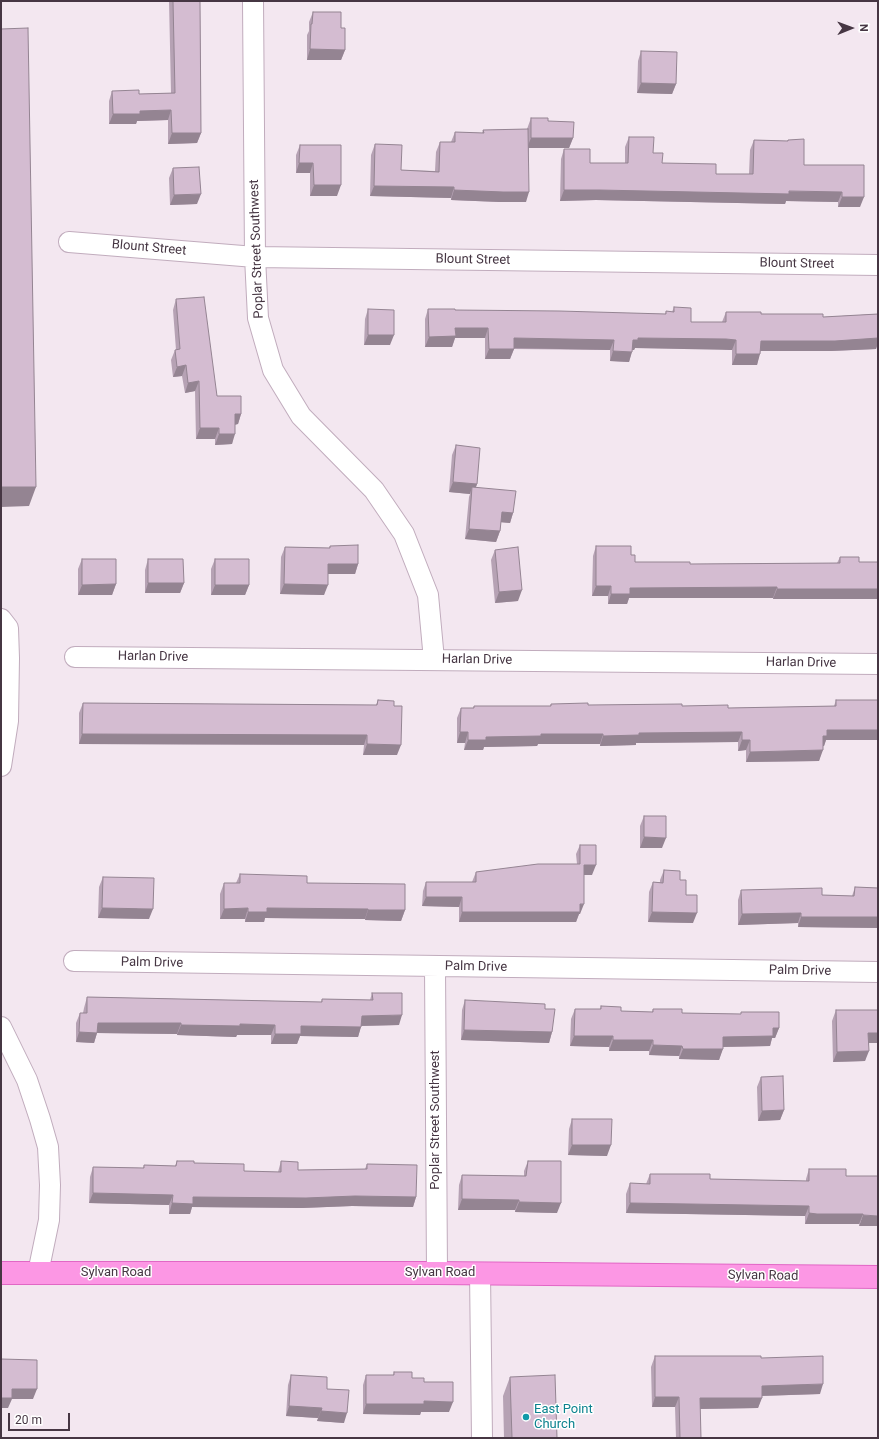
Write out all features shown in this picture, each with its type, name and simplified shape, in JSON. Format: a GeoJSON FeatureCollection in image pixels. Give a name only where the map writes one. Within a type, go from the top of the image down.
{"type":"FeatureCollection","features":[{"type":"Feature","properties":{"kind":"main road","name":"Sylvan Road"},"geometry":{"type":"LineString","coordinates":[[1,1273],[480,1273],[878,1277]]}},
{"type":"Feature","properties":{"kind":"street","name":"Poplar Street Southwest"},"geometry":{"type":"LineString","coordinates":[[253,1],[255,257],[258,318],[273,370],[301,416],[374,490],[404,534],[428,595],[434,660]]}},
{"type":"Feature","properties":{"kind":"street","name":"Blount Street"},"geometry":{"type":"LineString","coordinates":[[69,242],[255,257],[878,265]]}},
{"type":"Feature","properties":{"kind":"street"},"geometry":{"type":"LineString","coordinates":[[1,619],[8,628],[9,658],[8,721],[1,766]]}},
{"type":"Feature","properties":{"kind":"street","name":"Harlan Drive"},"geometry":{"type":"LineString","coordinates":[[75,657],[878,664]]}},
{"type":"Feature","properties":{"kind":"street","name":"Palm Drive"},"geometry":{"type":"LineString","coordinates":[[74,962],[878,972]]}},
{"type":"Feature","properties":{"kind":"street","name":"Poplar Street Southwest"},"geometry":{"type":"LineString","coordinates":[[435,967],[437,1273]]}},
{"type":"Feature","properties":{"kind":"street"},"geometry":{"type":"LineString","coordinates":[[1,1027],[27,1080],[48,1147],[50,1185],[49,1220],[38,1273]]}},
{"type":"Feature","properties":{"kind":"street"},"geometry":{"type":"LineString","coordinates":[[480,1273],[482,1438]]}},
{"type":"Feature","properties":{"kind":"building"},"geometry":{"type":"Polygon","coordinates":[[[173,1],[200,1],[201,133],[172,133],[171,110],[140,111],[140,114],[113,114],[112,91],[139,90],[139,94],[175,93],[173,1]]]}},
{"type":"Feature","properties":{"kind":"building"},"geometry":{"type":"Polygon","coordinates":[[[313,12],[341,12],[341,28],[345,28],[345,50],[310,49],[313,12]]]}},
{"type":"Feature","properties":{"kind":"building"},"geometry":{"type":"Polygon","coordinates":[[[28,28],[36,487],[1,487],[1,29],[28,28]]]}},
{"type":"Feature","properties":{"kind":"building"},"geometry":{"type":"Polygon","coordinates":[[[641,51],[677,52],[676,84],[641,83],[641,51]]]}},
{"type":"Feature","properties":{"kind":"building"},"geometry":{"type":"Polygon","coordinates":[[[531,118],[548,118],[548,121],[574,122],[573,138],[531,138],[531,118]]]}},
{"type":"Feature","properties":{"kind":"building"},"geometry":{"type":"Polygon","coordinates":[[[528,129],[529,192],[454,190],[454,187],[374,186],[375,144],[402,145],[401,170],[439,172],[440,142],[455,142],[455,132],[484,133],[483,130],[528,129]]]}},
{"type":"Feature","properties":{"kind":"building"},"geometry":{"type":"Polygon","coordinates":[[[629,137],[654,137],[653,153],[663,153],[662,163],[716,164],[716,174],[753,174],[754,140],[788,141],[804,139],[804,165],[864,165],[864,197],[842,197],[842,192],[789,191],[789,194],[564,190],[564,149],[590,149],[590,163],[628,163],[629,137]]]}},
{"type":"Feature","properties":{"kind":"building"},"geometry":{"type":"Polygon","coordinates":[[[300,145],[341,145],[341,185],[314,185],[313,163],[299,163],[300,145]]]}},
{"type":"Feature","properties":{"kind":"building"},"geometry":{"type":"Polygon","coordinates":[[[199,167],[201,194],[174,195],[173,168],[199,167]]]}},
{"type":"Feature","properties":{"kind":"building"},"geometry":{"type":"Polygon","coordinates":[[[204,297],[217,396],[241,396],[241,414],[235,414],[235,434],[219,434],[219,428],[200,428],[199,381],[188,383],[186,365],[177,367],[175,350],[180,349],[176,299],[204,297]]]}},
{"type":"Feature","properties":{"kind":"building"},"geometry":{"type":"Polygon","coordinates":[[[674,307],[691,308],[691,322],[726,322],[726,312],[761,312],[761,314],[823,314],[823,317],[878,314],[878,338],[835,341],[761,341],[760,354],[736,354],[736,340],[726,339],[638,338],[638,340],[633,340],[632,352],[613,351],[614,340],[514,338],[514,349],[489,349],[488,328],[455,328],[456,336],[429,337],[428,309],[666,314],[666,311],[674,312],[674,307]]]}},
{"type":"Feature","properties":{"kind":"building"},"geometry":{"type":"Polygon","coordinates":[[[368,309],[394,310],[394,335],[368,335],[368,309]]]}},
{"type":"Feature","properties":{"kind":"building"},"geometry":{"type":"Polygon","coordinates":[[[456,445],[480,448],[477,484],[453,482],[456,445]]]}},
{"type":"Feature","properties":{"kind":"building"},"geometry":{"type":"Polygon","coordinates":[[[472,487],[516,491],[513,513],[502,512],[500,531],[469,529],[472,487]]]}},
{"type":"Feature","properties":{"kind":"building"},"geometry":{"type":"Polygon","coordinates":[[[358,545],[358,564],[328,564],[328,585],[284,584],[285,547],[330,548],[330,546],[358,545]]]}},
{"type":"Feature","properties":{"kind":"building"},"geometry":{"type":"Polygon","coordinates":[[[596,546],[631,546],[631,555],[635,555],[635,562],[690,562],[690,564],[840,563],[840,557],[859,557],[859,562],[878,562],[878,589],[777,589],[777,587],[630,588],[630,594],[611,594],[611,586],[596,586],[596,546]]]}},
{"type":"Feature","properties":{"kind":"building"},"geometry":{"type":"Polygon","coordinates":[[[518,547],[522,590],[499,592],[495,550],[518,547]]]}},
{"type":"Feature","properties":{"kind":"building"},"geometry":{"type":"Polygon","coordinates":[[[82,559],[116,559],[116,584],[82,585],[82,559]]]}},
{"type":"Feature","properties":{"kind":"building"},"geometry":{"type":"Polygon","coordinates":[[[148,559],[183,559],[184,583],[148,583],[148,559]]]}},
{"type":"Feature","properties":{"kind":"building"},"geometry":{"type":"Polygon","coordinates":[[[215,559],[249,559],[249,585],[215,585],[215,559]]]}},
{"type":"Feature","properties":{"kind":"building"},"geometry":{"type":"Polygon","coordinates":[[[378,700],[394,701],[394,706],[402,706],[401,745],[367,744],[367,735],[82,734],[83,703],[377,705],[378,700]]]}},
{"type":"Feature","properties":{"kind":"building"},"geometry":{"type":"Polygon","coordinates":[[[836,700],[878,700],[878,730],[827,730],[827,736],[823,736],[823,750],[750,752],[750,740],[742,740],[742,732],[639,733],[639,735],[603,736],[603,734],[541,734],[541,736],[486,737],[486,740],[468,740],[468,732],[460,732],[461,708],[474,708],[474,706],[551,706],[551,704],[588,703],[588,705],[728,705],[728,708],[836,706],[836,700]]]}},
{"type":"Feature","properties":{"kind":"building"},"geometry":{"type":"Polygon","coordinates":[[[644,816],[666,816],[666,838],[644,837],[644,816]]]}},
{"type":"Feature","properties":{"kind":"building"},"geometry":{"type":"Polygon","coordinates":[[[580,845],[596,845],[596,865],[584,865],[584,904],[580,904],[580,912],[462,912],[462,897],[426,897],[426,882],[476,882],[476,872],[538,864],[580,864],[580,845]]]}},
{"type":"Feature","properties":{"kind":"building"},"geometry":{"type":"Polygon","coordinates":[[[664,870],[680,871],[680,880],[686,880],[686,895],[697,895],[697,913],[652,912],[653,882],[663,883],[664,870]]]}},
{"type":"Feature","properties":{"kind":"building"},"geometry":{"type":"Polygon","coordinates":[[[240,874],[307,876],[307,883],[405,884],[405,910],[267,908],[267,912],[248,912],[248,908],[224,909],[224,883],[240,883],[240,874]]]}},
{"type":"Feature","properties":{"kind":"building"},"geometry":{"type":"Polygon","coordinates":[[[103,877],[154,878],[153,909],[102,908],[103,877]]]}},
{"type":"Feature","properties":{"kind":"building"},"geometry":{"type":"Polygon","coordinates":[[[855,887],[878,888],[878,917],[801,917],[801,913],[742,914],[741,890],[822,888],[822,895],[854,896],[855,887]]]}},
{"type":"Feature","properties":{"kind":"building"},"geometry":{"type":"Polygon","coordinates":[[[372,993],[402,993],[402,1015],[362,1016],[361,1027],[301,1026],[301,1034],[275,1034],[275,1025],[181,1025],[181,1023],[98,1023],[97,1033],[79,1032],[80,1013],[87,1013],[87,997],[322,1002],[322,999],[373,1000],[372,993]]]}},
{"type":"Feature","properties":{"kind":"building"},"geometry":{"type":"Polygon","coordinates":[[[465,1000],[545,1004],[545,1009],[555,1009],[552,1032],[464,1030],[465,1000]]]}},
{"type":"Feature","properties":{"kind":"building"},"geometry":{"type":"Polygon","coordinates":[[[601,1006],[621,1007],[621,1011],[653,1012],[653,1009],[682,1009],[682,1013],[741,1014],[741,1012],[779,1012],[779,1028],[773,1028],[773,1036],[723,1037],[723,1049],[683,1049],[682,1046],[653,1045],[653,1040],[613,1040],[613,1036],[574,1036],[575,1009],[601,1009],[601,1006]]]}},
{"type":"Feature","properties":{"kind":"building"},"geometry":{"type":"Polygon","coordinates":[[[836,1010],[878,1010],[878,1033],[868,1033],[869,1051],[837,1052],[836,1010]]]}},
{"type":"Feature","properties":{"kind":"building"},"geometry":{"type":"Polygon","coordinates":[[[783,1076],[784,1110],[762,1111],[761,1077],[783,1076]]]}},
{"type":"Feature","properties":{"kind":"building"},"geometry":{"type":"Polygon","coordinates":[[[572,1119],[612,1119],[611,1145],[572,1145],[572,1119]]]}},
{"type":"Feature","properties":{"kind":"building"},"geometry":{"type":"Polygon","coordinates":[[[177,1161],[194,1161],[194,1163],[244,1164],[244,1171],[281,1172],[281,1161],[298,1162],[298,1170],[367,1169],[367,1164],[417,1165],[416,1197],[193,1197],[193,1204],[172,1203],[173,1195],[93,1193],[93,1167],[144,1168],[144,1165],[176,1166],[177,1161]]]}},
{"type":"Feature","properties":{"kind":"building"},"geometry":{"type":"Polygon","coordinates":[[[528,1161],[561,1161],[561,1203],[519,1202],[519,1200],[462,1199],[462,1175],[526,1176],[528,1161]]]}},
{"type":"Feature","properties":{"kind":"building"},"geometry":{"type":"Polygon","coordinates":[[[809,1169],[846,1169],[846,1176],[878,1176],[878,1216],[863,1214],[809,1213],[809,1206],[630,1203],[630,1183],[650,1184],[650,1174],[710,1174],[710,1179],[809,1181],[809,1169]]]}},
{"type":"Feature","properties":{"kind":"building"},"geometry":{"type":"Polygon","coordinates":[[[655,1356],[761,1356],[761,1358],[823,1356],[823,1384],[762,1386],[762,1398],[700,1398],[701,1438],[680,1438],[679,1397],[655,1397],[655,1356]]]}},
{"type":"Feature","properties":{"kind":"building"},"geometry":{"type":"Polygon","coordinates":[[[1,1359],[37,1360],[37,1389],[12,1389],[12,1398],[1,1398],[1,1359]]]}},
{"type":"Feature","properties":{"kind":"building"},"geometry":{"type":"Polygon","coordinates":[[[394,1372],[412,1372],[412,1378],[424,1378],[424,1382],[453,1382],[453,1402],[424,1401],[424,1404],[366,1404],[366,1375],[394,1375],[394,1372]]]}},
{"type":"Feature","properties":{"kind":"building"},"geometry":{"type":"Polygon","coordinates":[[[291,1375],[327,1377],[327,1389],[349,1390],[347,1413],[321,1411],[322,1408],[289,1406],[291,1375]]]}},
{"type":"Feature","properties":{"kind":"building"},"geometry":{"type":"Polygon","coordinates":[[[555,1375],[557,1438],[512,1438],[510,1377],[555,1375]]]}},
{"type":"Feature","properties":{"kind":"place","name":"East Point Church"},"geometry":{"type":"Point","coordinates":[526,1417]}}]}
